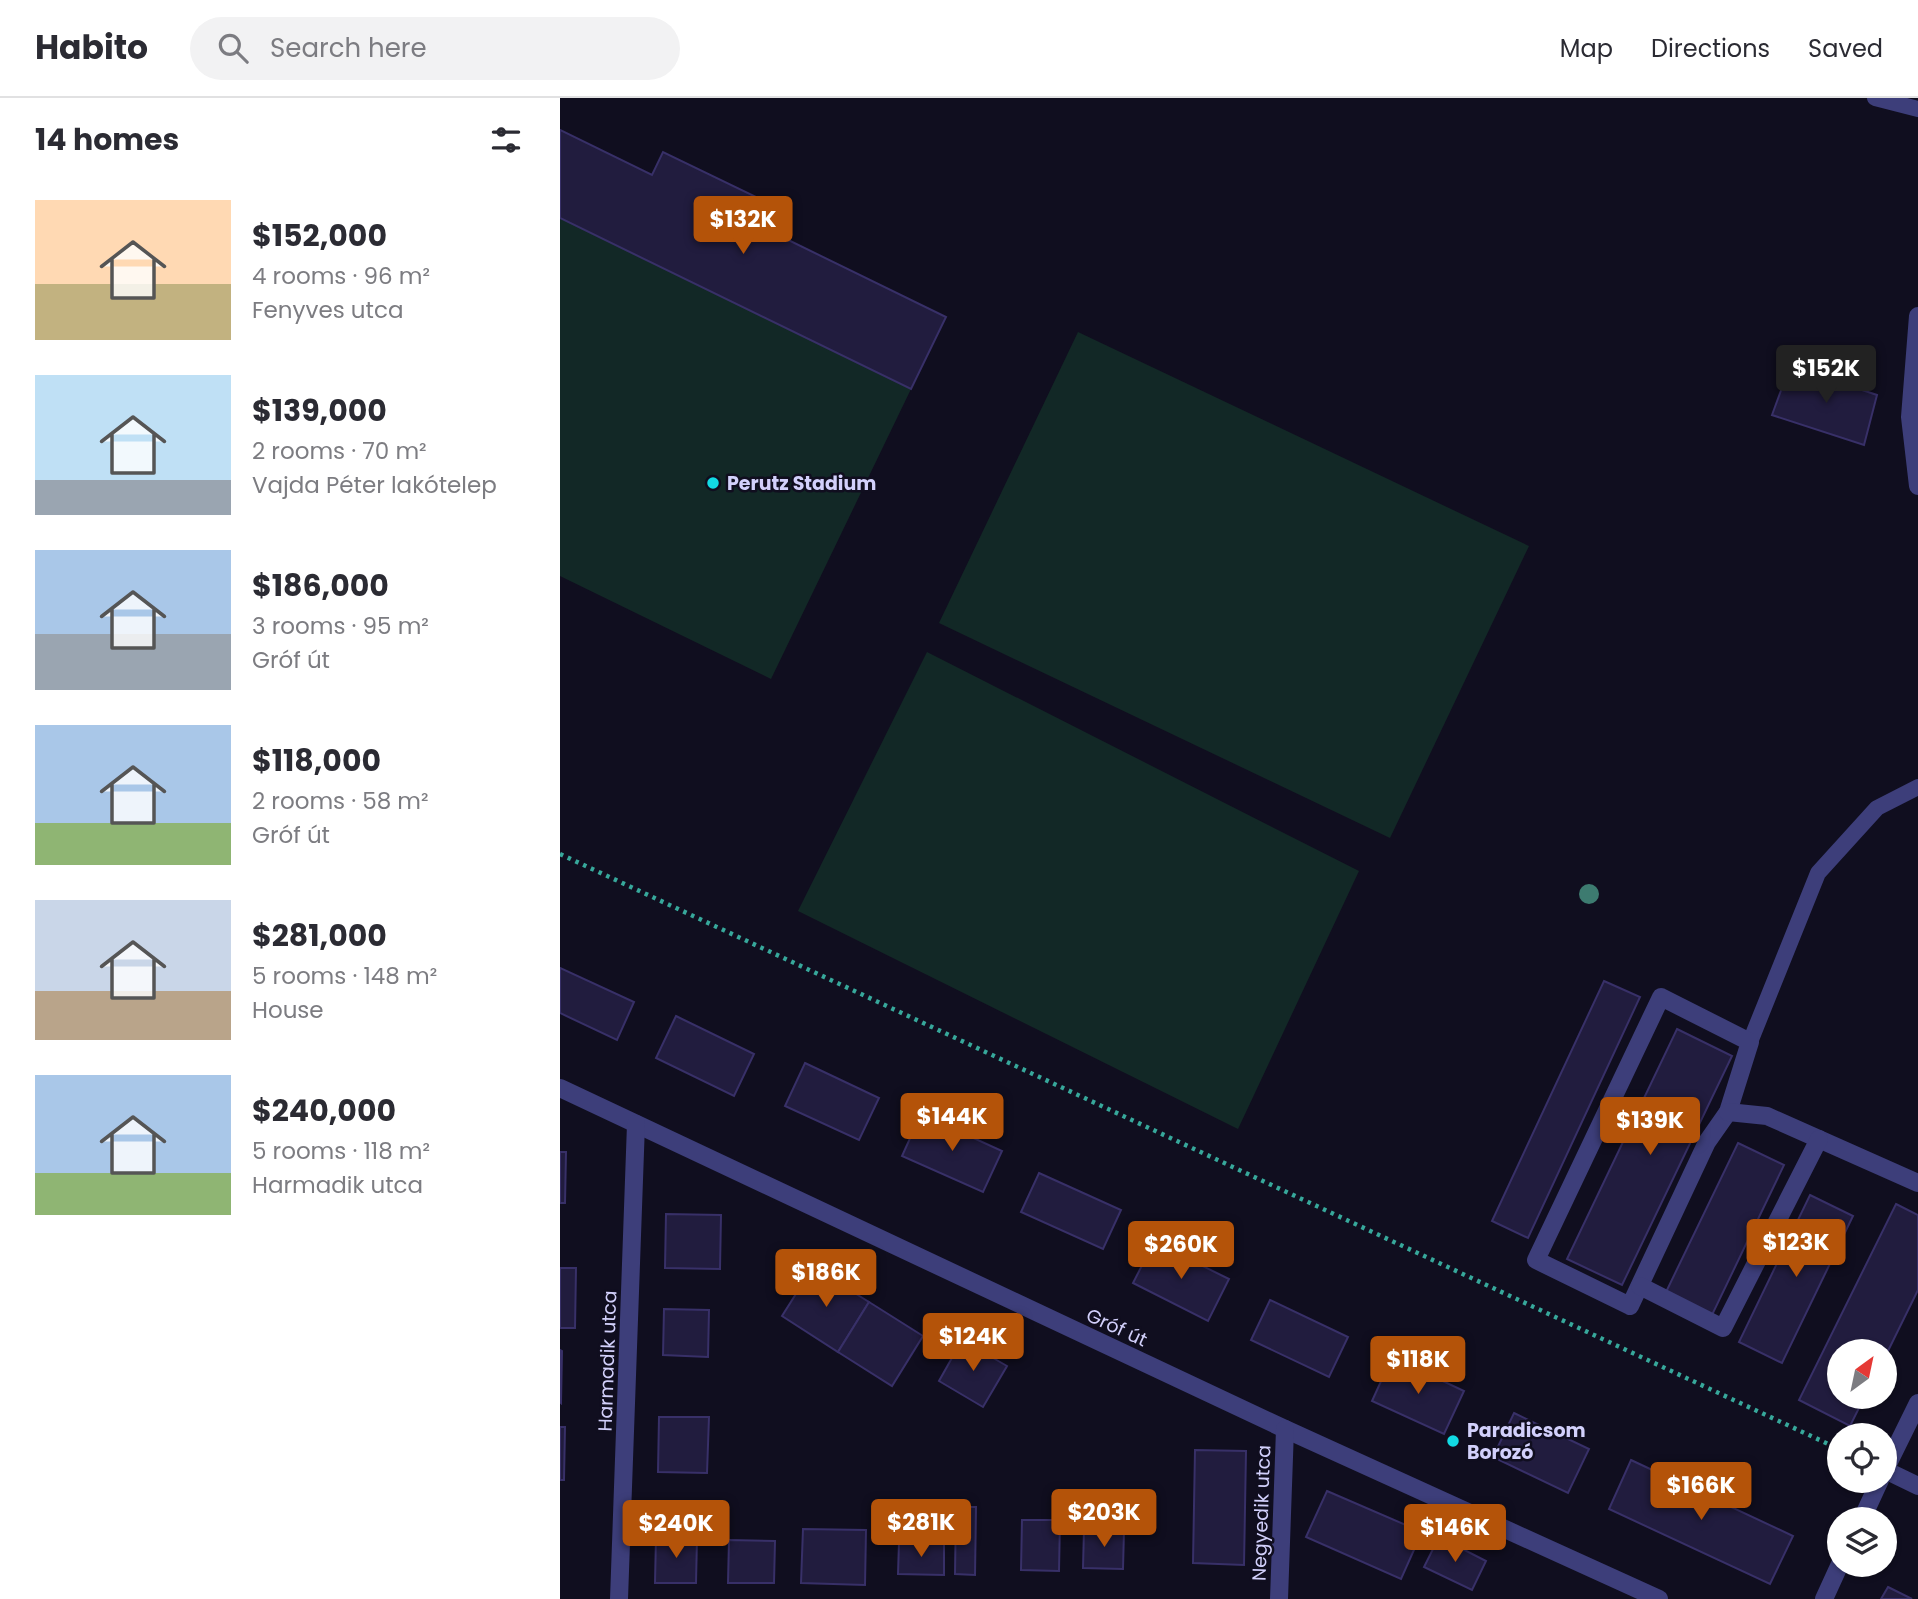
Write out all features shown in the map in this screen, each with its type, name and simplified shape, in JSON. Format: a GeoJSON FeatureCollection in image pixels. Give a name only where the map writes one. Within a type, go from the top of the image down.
{"type":"FeatureCollection","features":[{"type":"Feature","properties":{"kind":"street"},"geometry":{"type":"LineString","coordinates":[[1918,316],[1910,417],[1918,486]]}},
{"type":"Feature","properties":{"kind":"street"},"geometry":{"type":"LineString","coordinates":[[1661,997],[1750,1042],[1728,1112],[1707,1142],[1630,1306],[1536,1260],[1661,997]]}},
{"type":"Feature","properties":{"kind":"street","name":"Gróf út"},"geometry":{"type":"LineString","coordinates":[[560,1088],[1285,1429],[1659,1599]]}},
{"type":"Feature","properties":{"kind":"street"},"geometry":{"type":"LineString","coordinates":[[1728,1112],[1767,1116],[1918,1183]]}},
{"type":"Feature","properties":{"kind":"street","name":"Harmadik utca"},"geometry":{"type":"LineString","coordinates":[[619,1599],[636,1124]]}},
{"type":"Feature","properties":{"kind":"street"},"geometry":{"type":"LineString","coordinates":[[1640,1286],[1723,1328],[1819,1139]]}},
{"type":"Feature","properties":{"kind":"street"},"geometry":{"type":"LineString","coordinates":[[1918,1403],[1885,1471],[1918,1486]]}},
{"type":"Feature","properties":{"kind":"street","name":"Negyedik utca"},"geometry":{"type":"LineString","coordinates":[[1279,1599],[1285,1429]]}},
{"type":"Feature","properties":{"kind":"street"},"geometry":{"type":"LineString","coordinates":[[1824,1599],[1834,1577]]}},
{"type":"Feature","properties":{"kind":"lane"},"geometry":{"type":"LineString","coordinates":[[1875,98],[1918,109]]}},
{"type":"Feature","properties":{"kind":"lane"},"geometry":{"type":"LineString","coordinates":[[1750,1042],[1818,873],[1877,808],[1918,787]]}},
{"type":"Feature","properties":{"kind":"path"},"geometry":{"type":"LineString","coordinates":[[560,854],[1827,1443]]}},
{"type":"Feature","properties":{"kind":"green space","name":"Perutz Stadium"},"geometry":{"type":"Polygon","coordinates":[[[560,218],[911,389],[771,679],[560,576],[560,218]]]}},
{"type":"Feature","properties":{"kind":"green space"},"geometry":{"type":"Polygon","coordinates":[[[1078,332],[1529,546],[1390,838],[939,623],[1078,332]]]}},
{"type":"Feature","properties":{"kind":"green space"},"geometry":{"type":"Polygon","coordinates":[[[927,652],[1359,871],[1238,1129],[798,911],[927,652]]]}},
{"type":"Feature","properties":{"kind":"building"},"geometry":{"type":"Polygon","coordinates":[[[560,130],[652,175],[663,152],[789,213],[778,235],[946,317],[911,389],[560,218],[560,130]]]}},
{"type":"Feature","properties":{"kind":"building"},"geometry":{"type":"Polygon","coordinates":[[[1790,366],[1877,395],[1864,445],[1772,415],[1790,366]]]}},
{"type":"Feature","properties":{"kind":"building"},"geometry":{"type":"Polygon","coordinates":[[[560,968],[634,1002],[617,1040],[560,1013],[560,968]]]}},
{"type":"Feature","properties":{"kind":"building"},"geometry":{"type":"Polygon","coordinates":[[[1604,981],[1640,997],[1528,1238],[1492,1221],[1604,981]]]}},
{"type":"Feature","properties":{"kind":"building"},"geometry":{"type":"Polygon","coordinates":[[[676,1016],[754,1054],[734,1096],[656,1058],[676,1016]]]}},
{"type":"Feature","properties":{"kind":"building"},"geometry":{"type":"Polygon","coordinates":[[[1677,1029],[1732,1056],[1622,1285],[1567,1259],[1677,1029]]]}},
{"type":"Feature","properties":{"kind":"building"},"geometry":{"type":"Polygon","coordinates":[[[805,1063],[879,1098],[859,1140],[785,1106],[805,1063]]]}},
{"type":"Feature","properties":{"kind":"building"},"geometry":{"type":"Polygon","coordinates":[[[921,1114],[1002,1151],[983,1192],[902,1156],[921,1114]]]}},
{"type":"Feature","properties":{"kind":"building"},"geometry":{"type":"Polygon","coordinates":[[[1738,1143],[1784,1165],[1712,1315],[1666,1292],[1738,1143]]]}},
{"type":"Feature","properties":{"kind":"building"},"geometry":{"type":"Polygon","coordinates":[[[560,1152],[566,1152],[565,1203],[560,1203],[560,1152]]]}},
{"type":"Feature","properties":{"kind":"building"},"geometry":{"type":"Polygon","coordinates":[[[1039,1173],[1121,1210],[1103,1249],[1021,1212],[1039,1173]]]}},
{"type":"Feature","properties":{"kind":"building"},"geometry":{"type":"Polygon","coordinates":[[[1810,1195],[1853,1216],[1782,1363],[1739,1342],[1810,1195]]]}},
{"type":"Feature","properties":{"kind":"building"},"geometry":{"type":"Polygon","coordinates":[[[1896,1204],[1918,1215],[1918,1290],[1894,1339],[1829,1339],[1896,1204]]]}},
{"type":"Feature","properties":{"kind":"building"},"geometry":{"type":"Polygon","coordinates":[[[666,1214],[721,1215],[720,1269],[665,1268],[666,1214]]]}},
{"type":"Feature","properties":{"kind":"building"},"geometry":{"type":"Polygon","coordinates":[[[1154,1242],[1229,1279],[1208,1321],[1133,1283],[1154,1242]]]}},
{"type":"Feature","properties":{"kind":"building"},"geometry":{"type":"Polygon","coordinates":[[[813,1267],[869,1302],[838,1352],[782,1316],[813,1267]]]}},
{"type":"Feature","properties":{"kind":"building"},"geometry":{"type":"Polygon","coordinates":[[[560,1268],[576,1268],[575,1328],[560,1328],[560,1268]]]}},
{"type":"Feature","properties":{"kind":"building"},"geometry":{"type":"Polygon","coordinates":[[[1270,1300],[1348,1337],[1329,1377],[1251,1340],[1270,1300]]]}},
{"type":"Feature","properties":{"kind":"building"},"geometry":{"type":"Polygon","coordinates":[[[869,1302],[923,1336],[892,1386],[838,1352],[869,1302]]]}},
{"type":"Feature","properties":{"kind":"building"},"geometry":{"type":"Polygon","coordinates":[[[664,1309],[709,1310],[708,1357],[663,1355],[664,1309]]]}},
{"type":"Feature","properties":{"kind":"building"},"geometry":{"type":"Polygon","coordinates":[[[962,1340],[1007,1366],[983,1407],[939,1381],[962,1340]]]}},
{"type":"Feature","properties":{"kind":"building"},"geometry":{"type":"Polygon","coordinates":[[[1827,1343],[1827,1409],[1858,1409],[1852,1423],[1844,1423],[1799,1400],[1827,1343]]]}},
{"type":"Feature","properties":{"kind":"building"},"geometry":{"type":"Polygon","coordinates":[[[560,1350],[562,1351],[561,1403],[560,1402],[560,1350]]]}},
{"type":"Feature","properties":{"kind":"building"},"geometry":{"type":"Polygon","coordinates":[[[1392,1357],[1464,1391],[1444,1434],[1372,1401],[1392,1357]]]}},
{"type":"Feature","properties":{"kind":"building"},"geometry":{"type":"Polygon","coordinates":[[[1514,1413],[1589,1449],[1568,1493],[1493,1457],[1514,1413]]]}},
{"type":"Feature","properties":{"kind":"building"},"geometry":{"type":"Polygon","coordinates":[[[659,1417],[709,1417],[707,1473],[658,1472],[659,1417]]]}},
{"type":"Feature","properties":{"kind":"building"},"geometry":{"type":"Polygon","coordinates":[[[560,1427],[565,1427],[564,1480],[560,1480],[560,1427]]]}},
{"type":"Feature","properties":{"kind":"building"},"geometry":{"type":"Polygon","coordinates":[[[1195,1450],[1246,1451],[1244,1565],[1193,1563],[1195,1450]]]}},
{"type":"Feature","properties":{"kind":"building"},"geometry":{"type":"Polygon","coordinates":[[[1631,1460],[1793,1536],[1770,1584],[1609,1509],[1631,1460]]]}},
{"type":"Feature","properties":{"kind":"building"},"geometry":{"type":"Polygon","coordinates":[[[1327,1491],[1422,1532],[1401,1579],[1306,1537],[1327,1491]]]}},
{"type":"Feature","properties":{"kind":"building"},"geometry":{"type":"Polygon","coordinates":[[[956,1507],[976,1507],[975,1575],[955,1574],[956,1507]]]}},
{"type":"Feature","properties":{"kind":"building"},"geometry":{"type":"Polygon","coordinates":[[[1022,1520],[1060,1520],[1059,1571],[1021,1570],[1022,1520]]]}},
{"type":"Feature","properties":{"kind":"building"},"geometry":{"type":"Polygon","coordinates":[[[803,1529],[866,1530],[865,1585],[801,1583],[803,1529]]]}},
{"type":"Feature","properties":{"kind":"building"},"geometry":{"type":"Polygon","coordinates":[[[1084,1529],[1124,1530],[1123,1569],[1083,1568],[1084,1529]]]}},
{"type":"Feature","properties":{"kind":"building"},"geometry":{"type":"Polygon","coordinates":[[[656,1537],[697,1538],[696,1583],[655,1583],[656,1537]]]}},
{"type":"Feature","properties":{"kind":"building"},"geometry":{"type":"Polygon","coordinates":[[[1439,1537],[1486,1561],[1472,1590],[1424,1567],[1439,1537]]]}},
{"type":"Feature","properties":{"kind":"building"},"geometry":{"type":"Polygon","coordinates":[[[729,1540],[775,1541],[774,1583],[728,1583],[729,1540]]]}},
{"type":"Feature","properties":{"kind":"building"},"geometry":{"type":"Polygon","coordinates":[[[899,1542],[944,1543],[944,1575],[898,1574],[899,1542]]]}},
{"type":"Feature","properties":{"kind":"building"},"geometry":{"type":"Polygon","coordinates":[[[1888,1587],[1912,1599],[1881,1599],[1888,1587]]]}},
{"type":"Feature","properties":{"kind":"place","name":"Perutz Stadium"},"geometry":{"type":"Point","coordinates":[713,483]}},
{"type":"Feature","properties":{"kind":"place","name":"Paradicsom Borozó"},"geometry":{"type":"Point","coordinates":[1453,1441]}}]}
